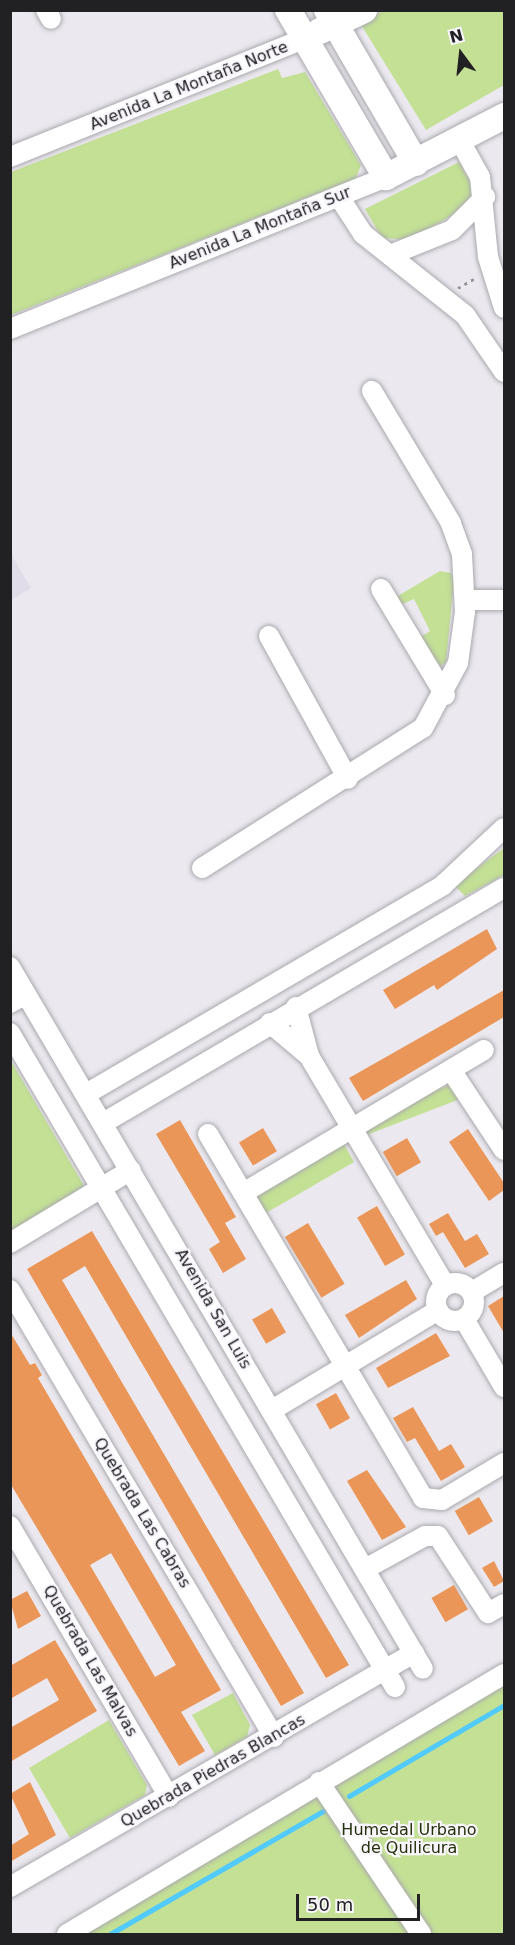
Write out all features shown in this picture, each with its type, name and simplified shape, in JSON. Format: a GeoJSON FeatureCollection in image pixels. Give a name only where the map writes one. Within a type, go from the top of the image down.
{"type":"FeatureCollection","features":[{"type":"Feature","properties":{"kind":"street"},"geometry":{"type":"LineString","coordinates":[[288,10],[386,177]]}},
{"type":"Feature","properties":{"kind":"street","name":"Avenida La Montaña Norte"},"geometry":{"type":"LineString","coordinates":[[10,157],[304,39],[331,17],[364,10]]}},
{"type":"Feature","properties":{"kind":"street"},"geometry":{"type":"LineString","coordinates":[[331,17],[416,163]]}},
{"type":"Feature","properties":{"kind":"street","name":"Avenida La Montaña Sur"},"geometry":{"type":"LineString","coordinates":[[10,329],[386,177],[460,141],[504,116]]}},
{"type":"Feature","properties":{"kind":"street"},"geometry":{"type":"LineString","coordinates":[[460,141],[485,196],[488,257],[504,308]]}},
{"type":"Feature","properties":{"kind":"street"},"geometry":{"type":"LineString","coordinates":[[390,255],[452,230],[485,196]]}},
{"type":"Feature","properties":{"kind":"street"},"geometry":{"type":"LineString","coordinates":[[339,197],[355,226],[465,315],[504,372]]}},
{"type":"Feature","properties":{"kind":"street"},"geometry":{"type":"LineString","coordinates":[[202,868],[348,779],[423,728],[445,694],[459,663],[465,600],[462,554],[451,523],[372,391]]}},
{"type":"Feature","properties":{"kind":"street"},"geometry":{"type":"LineString","coordinates":[[381,589],[445,694]]}},
{"type":"Feature","properties":{"kind":"street"},"geometry":{"type":"LineString","coordinates":[[465,600],[504,600]]}},
{"type":"Feature","properties":{"kind":"street"},"geometry":{"type":"LineString","coordinates":[[269,636],[348,779]]}},
{"type":"Feature","properties":{"kind":"street"},"geometry":{"type":"LineString","coordinates":[[86,1094],[443,885],[504,828]]}},
{"type":"Feature","properties":{"kind":"street"},"geometry":{"type":"LineString","coordinates":[[443,885],[458,912]]}},
{"type":"Feature","properties":{"kind":"street"},"geometry":{"type":"LineString","coordinates":[[103,1123],[458,912],[504,888]]}},
{"type":"Feature","properties":{"kind":"street","name":"Avenida San Luis"},"geometry":{"type":"LineString","coordinates":[[10,967],[18,998],[86,1094],[419,1661]]}},
{"type":"Feature","properties":{"kind":"street"},"geometry":{"type":"LineString","coordinates":[[296,1007],[309,1056],[445,1285]]}},
{"type":"Feature","properties":{"kind":"street"},"geometry":{"type":"LineString","coordinates":[[270,1023],[309,1056]]}},
{"type":"Feature","properties":{"kind":"street","name":"Avenida San Luis"},"geometry":{"type":"LineString","coordinates":[[10,1033],[391,1679]]}},
{"type":"Feature","properties":{"kind":"street"},"geometry":{"type":"LineString","coordinates":[[243,1193],[484,1050]]}},
{"type":"Feature","properties":{"kind":"street"},"geometry":{"type":"LineString","coordinates":[[451,1070],[504,1150]]}},
{"type":"Feature","properties":{"kind":"street"},"geometry":{"type":"LineString","coordinates":[[208,1134],[343,1367],[423,1498],[442,1500],[504,1463]]}},
{"type":"Feature","properties":{"kind":"street"},"geometry":{"type":"LineString","coordinates":[[10,1243],[131,1170]]}},
{"type":"Feature","properties":{"kind":"street"},"geometry":{"type":"LineString","coordinates":[[472,1292],[504,1273]]}},
{"type":"Feature","properties":{"kind":"street"},"geometry":{"type":"LineString","coordinates":[[460,1283],[472,1292],[474,1307],[464,1319],[449,1320],[437,1311],[436,1296],[445,1285],[460,1283]]}},
{"type":"Feature","properties":{"kind":"street","name":"Quebrada Las Cabras"},"geometry":{"type":"LineString","coordinates":[[10,1290],[274,1737]]}},
{"type":"Feature","properties":{"kind":"street"},"geometry":{"type":"LineString","coordinates":[[272,1410],[437,1311]]}},
{"type":"Feature","properties":{"kind":"street"},"geometry":{"type":"LineString","coordinates":[[464,1319],[504,1387]]}},
{"type":"Feature","properties":{"kind":"street","name":"Quebrada Las Malvas"},"geometry":{"type":"LineString","coordinates":[[10,1526],[170,1797]]}},
{"type":"Feature","properties":{"kind":"street"},"geometry":{"type":"LineString","coordinates":[[365,1569],[425,1536],[438,1536],[489,1613],[504,1604]]}},
{"type":"Feature","properties":{"kind":"street","name":"Quebrada Piedras Blancas"},"geometry":{"type":"LineString","coordinates":[[10,1887],[274,1737],[391,1679],[419,1661]]}},
{"type":"Feature","properties":{"kind":"street"},"geometry":{"type":"LineString","coordinates":[[67,1935],[319,1782],[504,1674]]}},
{"type":"Feature","properties":{"kind":"street"},"geometry":{"type":"LineString","coordinates":[[319,1782],[421,1935]]}},
{"type":"Feature","properties":{"kind":"path"},"geometry":{"type":"LineString","coordinates":[[453,294],[478,277]]}},
{"type":"Feature","properties":{"kind":"shaded area"},"geometry":{"type":"Polygon","coordinates":[[[11,554],[31,588],[10,600],[11,554]]]}},
{"type":"Feature","properties":{"kind":"green space"},"geometry":{"type":"Polygon","coordinates":[[[383,11],[504,11],[504,85],[426,130],[360,23],[383,11]]]}},
{"type":"Feature","properties":{"kind":"green space"},"geometry":{"type":"Polygon","coordinates":[[[278,69],[282,78],[305,72],[361,165],[356,178],[11,315],[11,172],[278,69]]]}},
{"type":"Feature","properties":{"kind":"green space"},"geometry":{"type":"Polygon","coordinates":[[[459,162],[471,183],[471,196],[459,211],[410,240],[382,238],[365,209],[459,162]]]}},
{"type":"Feature","properties":{"kind":"green space"},"geometry":{"type":"Polygon","coordinates":[[[440,571],[451,573],[454,581],[446,662],[440,667],[419,638],[430,631],[414,599],[400,605],[396,597],[440,571]]]}},
{"type":"Feature","properties":{"kind":"green space"},"geometry":{"type":"Polygon","coordinates":[[[504,848],[504,875],[465,896],[454,885],[504,848]]]}},
{"type":"Feature","properties":{"kind":"green space"},"geometry":{"type":"Polygon","coordinates":[[[10,1059],[83,1184],[82,1190],[10,1232],[10,1059]]]}},
{"type":"Feature","properties":{"kind":"green space"},"geometry":{"type":"Polygon","coordinates":[[[452,1084],[458,1100],[368,1134],[362,1118],[452,1084]]]}},
{"type":"Feature","properties":{"kind":"green space"},"geometry":{"type":"Polygon","coordinates":[[[343,1142],[354,1162],[266,1213],[256,1196],[343,1142]]]}},
{"type":"Feature","properties":{"kind":"green space","name":"Humedal Urbano de Quilicura"},"geometry":{"type":"Polygon","coordinates":[[[504,1672],[504,1934],[58,1934],[504,1672]]]}},
{"type":"Feature","properties":{"kind":"green space"},"geometry":{"type":"Polygon","coordinates":[[[233,1693],[250,1725],[247,1737],[215,1755],[192,1715],[233,1693]]]}},
{"type":"Feature","properties":{"kind":"green space"},"geometry":{"type":"Polygon","coordinates":[[[109,1720],[147,1785],[145,1795],[70,1838],[29,1768],[109,1720]]]}},
{"type":"Feature","properties":{"kind":"building"},"geometry":{"type":"Polygon","coordinates":[[[487,929],[497,949],[437,990],[434,985],[395,1009],[383,990],[487,929]]]}},
{"type":"Feature","properties":{"kind":"building"},"geometry":{"type":"Polygon","coordinates":[[[504,990],[504,1017],[363,1101],[349,1078],[504,990]]]}},
{"type":"Feature","properties":{"kind":"building"},"geometry":{"type":"Polygon","coordinates":[[[180,1120],[236,1217],[225,1223],[246,1259],[223,1273],[209,1249],[220,1242],[156,1134],[180,1120]]]}},
{"type":"Feature","properties":{"kind":"building"},"geometry":{"type":"Polygon","coordinates":[[[263,1128],[277,1151],[253,1166],[239,1142],[263,1128]]]}},
{"type":"Feature","properties":{"kind":"building"},"geometry":{"type":"Polygon","coordinates":[[[468,1129],[504,1183],[504,1190],[489,1201],[449,1142],[468,1129]]]}},
{"type":"Feature","properties":{"kind":"building"},"geometry":{"type":"Polygon","coordinates":[[[407,1138],[421,1162],[397,1176],[383,1152],[407,1138]]]}},
{"type":"Feature","properties":{"kind":"building"},"geometry":{"type":"Polygon","coordinates":[[[377,1206],[405,1254],[385,1266],[357,1218],[377,1206]]]}},
{"type":"Feature","properties":{"kind":"building"},"geometry":{"type":"Polygon","coordinates":[[[448,1213],[465,1241],[477,1234],[489,1254],[465,1268],[443,1232],[436,1236],[429,1224],[448,1213]]]}},
{"type":"Feature","properties":{"kind":"building"},"geometry":{"type":"Polygon","coordinates":[[[308,1223],[345,1284],[321,1298],[285,1237],[308,1223]]]}},
{"type":"Feature","properties":{"kind":"building"},"geometry":{"type":"Polygon","coordinates":[[[92,1231],[349,1665],[326,1678],[85,1266],[62,1280],[304,1693],[281,1706],[27,1269],[92,1231]]]}},
{"type":"Feature","properties":{"kind":"building"},"geometry":{"type":"Polygon","coordinates":[[[406,1280],[417,1299],[359,1338],[345,1315],[406,1280]]]}},
{"type":"Feature","properties":{"kind":"building"},"geometry":{"type":"Polygon","coordinates":[[[504,1296],[504,1333],[488,1306],[504,1296]]]}},
{"type":"Feature","properties":{"kind":"building"},"geometry":{"type":"Polygon","coordinates":[[[272,1308],[286,1332],[266,1344],[252,1320],[272,1308]]]}},
{"type":"Feature","properties":{"kind":"building"},"geometry":{"type":"Polygon","coordinates":[[[10,1332],[30,1365],[35,1363],[42,1375],[38,1378],[221,1690],[181,1712],[205,1751],[179,1766],[10,1483],[10,1332]],[[111,1553],[90,1565],[155,1677],[176,1665],[111,1553]]]}},
{"type":"Feature","properties":{"kind":"building"},"geometry":{"type":"Polygon","coordinates":[[[436,1333],[450,1356],[388,1388],[376,1368],[436,1333]]]}},
{"type":"Feature","properties":{"kind":"building"},"geometry":{"type":"Polygon","coordinates":[[[336,1393],[350,1418],[330,1430],[316,1404],[336,1393]]]}},
{"type":"Feature","properties":{"kind":"building"},"geometry":{"type":"Polygon","coordinates":[[[413,1407],[439,1451],[451,1444],[465,1467],[441,1481],[415,1438],[407,1442],[393,1418],[413,1407]]]}},
{"type":"Feature","properties":{"kind":"building"},"geometry":{"type":"Polygon","coordinates":[[[367,1470],[406,1527],[382,1540],[347,1481],[367,1470]]]}},
{"type":"Feature","properties":{"kind":"building"},"geometry":{"type":"Polygon","coordinates":[[[479,1497],[493,1521],[469,1535],[455,1511],[479,1497]]]}},
{"type":"Feature","properties":{"kind":"building"},"geometry":{"type":"Polygon","coordinates":[[[494,1561],[504,1581],[494,1587],[482,1568],[494,1561]]]}},
{"type":"Feature","properties":{"kind":"building"},"geometry":{"type":"Polygon","coordinates":[[[454,1585],[468,1609],[445,1622],[431,1598],[454,1585]]]}},
{"type":"Feature","properties":{"kind":"building"},"geometry":{"type":"Polygon","coordinates":[[[27,1591],[41,1616],[18,1629],[10,1600],[27,1591]]]}},
{"type":"Feature","properties":{"kind":"building"},"geometry":{"type":"Polygon","coordinates":[[[55,1640],[97,1711],[10,1762],[10,1728],[59,1700],[47,1678],[10,1699],[10,1666],[55,1640]]]}},
{"type":"Feature","properties":{"kind":"building"},"geometry":{"type":"Polygon","coordinates":[[[30,1782],[56,1835],[10,1862],[10,1846],[29,1834],[10,1794],[30,1782]]]}},
{"type":"Feature","properties":{"kind":"waterway"},"geometry":{"type":"LineString","coordinates":[[349,1796],[504,1705]]}},
{"type":"Feature","properties":{"kind":"waterway"},"geometry":{"type":"LineString","coordinates":[[110,1934],[323,1811]]}}]}
